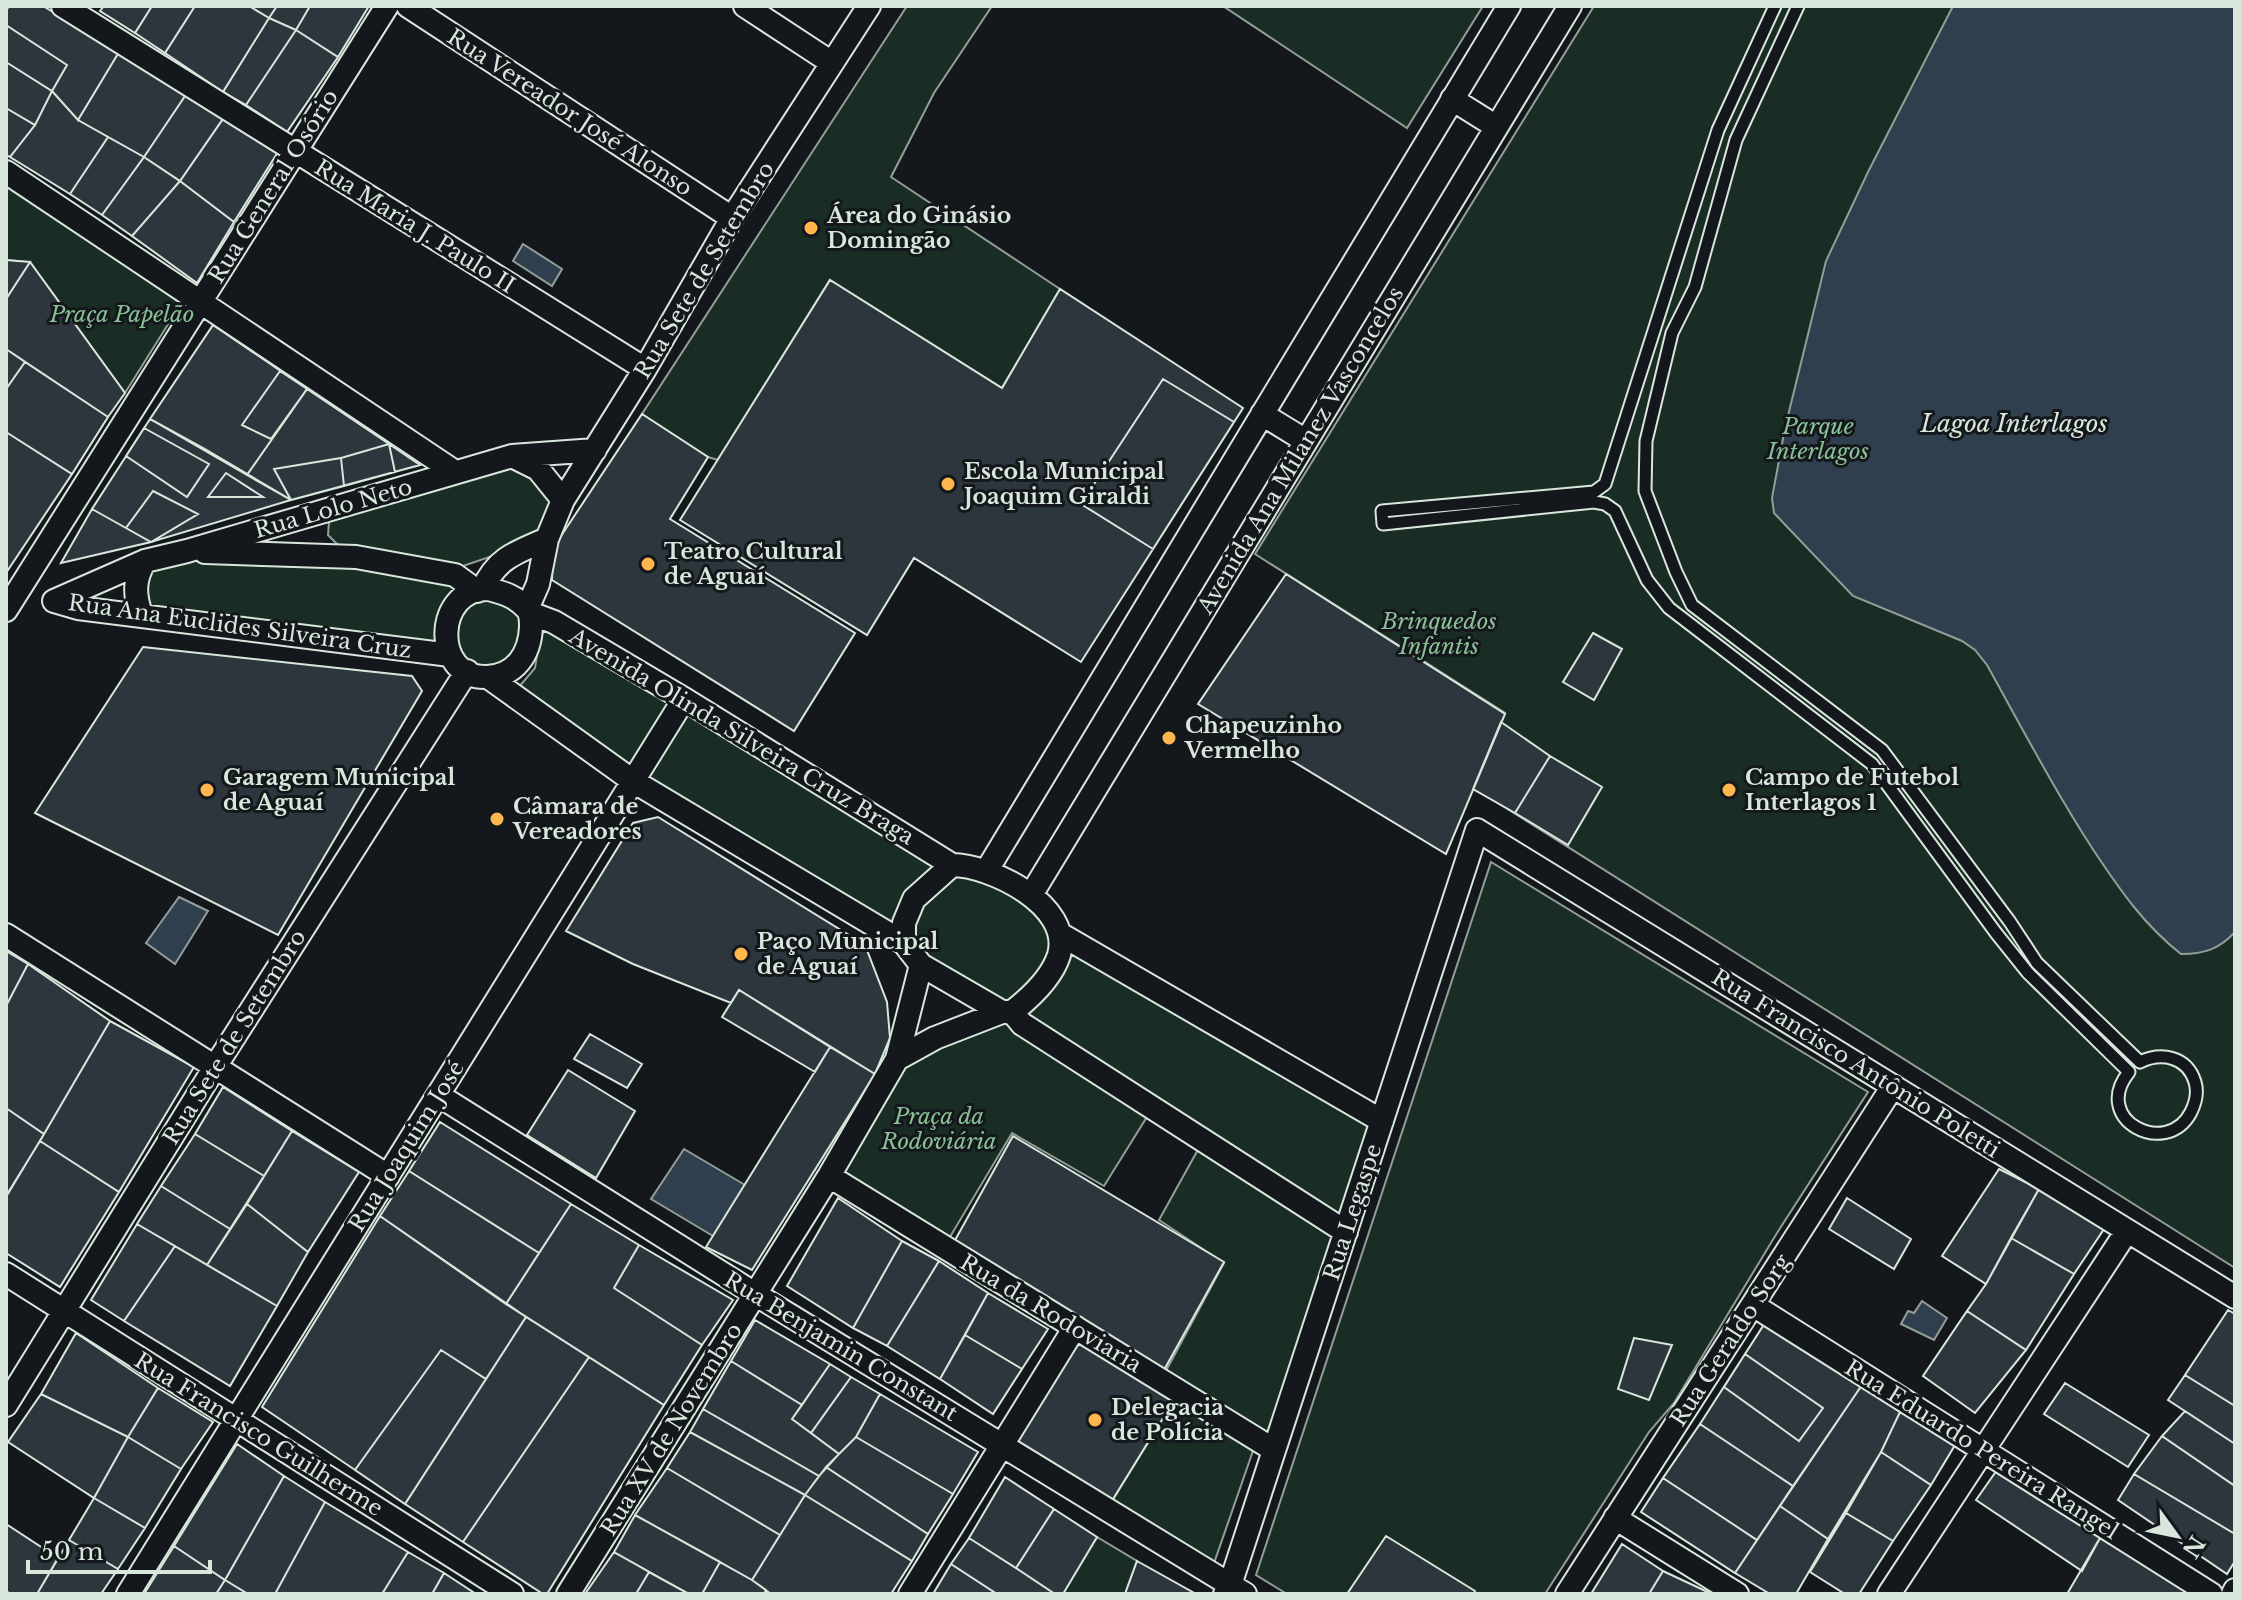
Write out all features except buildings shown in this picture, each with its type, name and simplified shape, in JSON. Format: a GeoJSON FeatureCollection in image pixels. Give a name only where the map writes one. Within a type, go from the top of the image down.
{"type":"FeatureCollection","features":[{"type":"Feature","properties":{"kind":"street","name":"Rua Maria J. Paulo II"},"geometry":{"type":"LineString","coordinates":[[63,6],[645,369]]}},
{"type":"Feature","properties":{"kind":"street","name":"Rua General Osório"},"geometry":{"type":"LineString","coordinates":[[9,600],[387,6]]}},
{"type":"Feature","properties":{"kind":"street","name":"Rua Vereador José Alonso"},"geometry":{"type":"LineString","coordinates":[[408,6],[732,218]]}},
{"type":"Feature","properties":{"kind":"street"},"geometry":{"type":"LineString","coordinates":[[745,6],[832,63]]}},
{"type":"Feature","properties":{"kind":"street","name":"Rua Sete de Setembro"},"geometry":{"type":"LineString","coordinates":[[529,611],[547,539],[563,500],[645,369],[732,218],[869,6]]}},
{"type":"Feature","properties":{"kind":"street"},"geometry":{"type":"LineString","coordinates":[[987,870],[1509,6]]}},
{"type":"Feature","properties":{"kind":"street","name":"Avenida Ana Milanez Vasconcelos"},"geometry":{"type":"LineString","coordinates":[[1031,895],[1570,6]]}},
{"type":"Feature","properties":{"kind":"street"},"geometry":{"type":"LineString","coordinates":[[1452,99],[1495,126]]}},
{"type":"Feature","properties":{"kind":"street"},"geometry":{"type":"LineString","coordinates":[[6,172],[455,472]]}},
{"type":"Feature","properties":{"kind":"street"},"geometry":{"type":"LineString","coordinates":[[1262,414],[1306,441]]}},
{"type":"Feature","properties":{"kind":"street","name":"Rua Lolo Neto"},"geometry":{"type":"LineString","coordinates":[[76,589],[145,561],[512,456],[595,450]]}},
{"type":"Feature","properties":{"kind":"street"},"geometry":{"type":"LineString","coordinates":[[512,456],[538,469],[563,500]]}},
{"type":"Feature","properties":{"kind":"street"},"geometry":{"type":"LineString","coordinates":[[547,539],[510,555],[490,572],[480,590],[462,597],[449,613],[444,636],[450,655],[633,781],[904,943],[921,965],[1007,1012],[1346,1232]]}},
{"type":"Feature","properties":{"kind":"street"},"geometry":{"type":"LineString","coordinates":[[187,551],[356,557],[455,575],[480,590],[508,594],[529,611],[530,644],[522,661],[506,673],[477,674]]}},
{"type":"Feature","properties":{"kind":"street"},"geometry":{"type":"LineString","coordinates":[[141,614],[135,598],[137,574],[145,561]]}},
{"type":"Feature","properties":{"kind":"street","name":"Rua Ana Euclides Silveira Cruz"},"geometry":{"type":"LineString","coordinates":[[54,601],[76,589]]}},
{"type":"Feature","properties":{"kind":"street"},"geometry":{"type":"LineString","coordinates":[[9,600],[54,601]]}},
{"type":"Feature","properties":{"kind":"street","name":"Rua Ana Euclides Silveira Cruz"},"geometry":{"type":"LineString","coordinates":[[54,601],[78,608],[450,655]]}},
{"type":"Feature","properties":{"kind":"street","name":"Avenida Olinda Silveira Cruz Braga"},"geometry":{"type":"LineString","coordinates":[[529,611],[554,622],[684,699],[952,865]]}},
{"type":"Feature","properties":{"kind":"street","name":"Rua Sete de Setembro"},"geometry":{"type":"LineString","coordinates":[[6,1405],[215,1067],[477,674]]}},
{"type":"Feature","properties":{"kind":"street","name":"Rua Joaquim José"},"geometry":{"type":"LineString","coordinates":[[128,1594],[684,699]]}},
{"type":"Feature","properties":{"kind":"street","name":"Rua Francisco Antônio Poletti"},"geometry":{"type":"LineString","coordinates":[[1477,830],[2235,1297]]}},
{"type":"Feature","properties":{"kind":"street","name":"Rua Legaspe"},"geometry":{"type":"LineString","coordinates":[[1233,1591],[1274,1450],[1477,830]]}},
{"type":"Feature","properties":{"kind":"street"},"geometry":{"type":"LineString","coordinates":[[904,943],[904,923],[914,899],[952,865],[969,865],[987,870],[1031,895],[1048,913],[1060,934],[1382,1121]]}},
{"type":"Feature","properties":{"kind":"street"},"geometry":{"type":"LineString","coordinates":[[897,1059],[935,1038],[1007,1012],[1042,983],[1059,955],[1060,934]]}},
{"type":"Feature","properties":{"kind":"street"},"geometry":{"type":"LineString","coordinates":[[6,935],[388,1176]]}},
{"type":"Feature","properties":{"kind":"street","name":"Rua XV de Novembro"},"geometry":{"type":"LineString","coordinates":[[568,1594],[829,1176],[897,1059],[921,965]]}},
{"type":"Feature","properties":{"kind":"street","name":"Rua Geraldo Sorg"},"geometry":{"type":"LineString","coordinates":[[1567,1594],[1893,1086]]}},
{"type":"Feature","properties":{"kind":"street","name":"Rua Benjamin Constant"},"geometry":{"type":"LineString","coordinates":[[438,1095],[755,1294],[1004,1445],[1233,1591]]}},
{"type":"Feature","properties":{"kind":"street","name":"Rua da Rodoviaria"},"geometry":{"type":"LineString","coordinates":[[829,1176],[1274,1450]]}},
{"type":"Feature","properties":{"kind":"street"},"geometry":{"type":"LineString","coordinates":[[1889,1594],[2127,1231]]}},
{"type":"Feature","properties":{"kind":"street","name":"Rua Francisco Guilherme"},"geometry":{"type":"LineString","coordinates":[[6,1274],[512,1594]]}},
{"type":"Feature","properties":{"kind":"street","name":"Rua Eduardo Pereira Rangel"},"geometry":{"type":"LineString","coordinates":[[1753,1305],[2211,1594]]}},
{"type":"Feature","properties":{"kind":"street"},"geometry":{"type":"LineString","coordinates":[[910,1594],[1075,1327]]}},
{"type":"Feature","properties":{"kind":"street"},"geometry":{"type":"LineString","coordinates":[[1615,1518],[1737,1594]]}},
{"type":"Feature","properties":{"kind":"lane"},"geometry":{"type":"LineString","coordinates":[[1775,6],[1718,130],[1605,484],[1594,492],[1382,511],[1383,524],[1594,502],[1605,504],[1615,511],[1647,580],[1669,608],[1872,764],[2028,973],[2129,1072],[2120,1083],[2118,1097],[2121,1112],[2129,1123],[2156,1134],[2170,1131],[2186,1121],[2197,1093],[2187,1067],[2174,1058],[2159,1056],[2140,1062],[2123,1048],[2037,963],[1882,750],[1692,605],[1645,491],[1646,441],[1672,333],[1695,287],[1736,140],[1798,6]]}},
{"type":"Feature","properties":{"kind":"green space","name":"Área do Ginásio Domingão"},"geometry":{"type":"Polygon","coordinates":[[[907,6],[992,6],[934,93],[891,177],[1060,289],[1002,388],[830,280],[718,460],[708,457],[642,414],[907,6]]]}},
{"type":"Feature","properties":{"kind":"green space"},"geometry":{"type":"Polygon","coordinates":[[[1223,6],[1483,6],[1407,128],[1223,6]]]}},
{"type":"Feature","properties":{"kind":"green space","name":"Parque Interlagos"},"geometry":{"type":"Polygon","coordinates":[[[1594,6],[2235,6],[2235,1268],[1476,789],[1505,713],[1255,554],[1594,6]]]}},
{"type":"Feature","properties":{"kind":"green space","name":"Praça Papelão"},"geometry":{"type":"Polygon","coordinates":[[[6,185],[182,302],[125,393],[30,262],[6,260],[6,185]]]}},
{"type":"Feature","properties":{"kind":"green space"},"geometry":{"type":"Polygon","coordinates":[[[511,464],[546,486],[550,505],[538,534],[507,551],[460,567],[362,552],[337,544],[328,535],[329,522],[354,508],[511,464]]]}},
{"type":"Feature","properties":{"kind":"green space"},"geometry":{"type":"Polygon","coordinates":[[[187,554],[356,563],[466,583],[441,651],[142,607],[149,562],[187,554]]]}},
{"type":"Feature","properties":{"kind":"green space"},"geometry":{"type":"Polygon","coordinates":[[[507,598],[528,627],[504,670],[459,660],[452,615],[464,602],[507,598]]]}},
{"type":"Feature","properties":{"kind":"green space"},"geometry":{"type":"Polygon","coordinates":[[[542,622],[947,864],[901,934],[635,777],[518,688],[535,668],[542,622]]]}},
{"type":"Feature","properties":{"kind":"green space"},"geometry":{"type":"Polygon","coordinates":[[[1491,862],[1868,1092],[1777,1233],[1674,1403],[1649,1432],[1545,1594],[1287,1594],[1256,1575],[1491,862]]]}},
{"type":"Feature","properties":{"kind":"green space"},"geometry":{"type":"Polygon","coordinates":[[[953,868],[1029,897],[1057,933],[1040,980],[1003,1007],[908,943],[916,901],[953,868]]]}},
{"type":"Feature","properties":{"kind":"green space"},"geometry":{"type":"Polygon","coordinates":[[[1063,941],[1372,1125],[1339,1222],[1025,1020],[1027,1004],[1063,941]]]}},
{"type":"Feature","properties":{"kind":"green space","name":"Praça da Rodoviária"},"geometry":{"type":"Polygon","coordinates":[[[1008,1017],[1150,1112],[1104,1186],[1012,1133],[947,1242],[834,1174],[902,1064],[1008,1017]]]}},
{"type":"Feature","properties":{"kind":"green space"},"geometry":{"type":"Polygon","coordinates":[[[1200,1146],[1335,1233],[1274,1450],[1161,1380],[1224,1263],[1159,1220],[1200,1146]]]}},
{"type":"Feature","properties":{"kind":"green space"},"geometry":{"type":"Polygon","coordinates":[[[1176,1397],[1254,1448],[1213,1566],[1110,1504],[1176,1397]]]}},
{"type":"Feature","properties":{"kind":"green space"},"geometry":{"type":"Polygon","coordinates":[[[1097,1537],[1137,1561],[1125,1594],[1062,1594],[1097,1537]]]}},
{"type":"Feature","properties":{"kind":"water","name":"Lagoa Interlagos"},"geometry":{"type":"Polygon","coordinates":[[[1953,6],[2235,6],[2235,932],[2223,943],[2204,952],[2181,954],[2155,931],[2123,893],[2080,828],[1987,665],[1975,650],[1962,641],[1853,596],[1774,513],[1772,498],[1785,428],[1826,261],[1953,6]]]}},
{"type":"Feature","properties":{"kind":"water"},"geometry":{"type":"Polygon","coordinates":[[[523,244],[562,269],[552,286],[513,261],[523,244]]]}},
{"type":"Feature","properties":{"kind":"water"},"geometry":{"type":"Polygon","coordinates":[[[179,897],[208,911],[175,964],[146,943],[179,897]]]}},
{"type":"Feature","properties":{"kind":"water"},"geometry":{"type":"Polygon","coordinates":[[[684,1149],[745,1185],[713,1236],[651,1199],[684,1149]]]}},
{"type":"Feature","properties":{"kind":"water"},"geometry":{"type":"Polygon","coordinates":[[[1922,1301],[1947,1318],[1934,1340],[1901,1324],[1908,1311],[1914,1313],[1922,1301]]]}},
{"type":"Feature","properties":{"kind":"place","name":"Área do Ginásio Domingão"},"geometry":{"type":"Point","coordinates":[811,228]}},
{"type":"Feature","properties":{"kind":"place","name":"Escola Municipal Joaquim Giraldi"},"geometry":{"type":"Point","coordinates":[948,484]}},
{"type":"Feature","properties":{"kind":"place","name":"Teatro Cultural de Aguaí"},"geometry":{"type":"Point","coordinates":[648,564]}},
{"type":"Feature","properties":{"kind":"place","name":"Chapeuzinho Vermelho"},"geometry":{"type":"Point","coordinates":[1169,738]}},
{"type":"Feature","properties":{"kind":"place","name":"Garagem Municipal de Aguaí"},"geometry":{"type":"Point","coordinates":[207,790]}},
{"type":"Feature","properties":{"kind":"place","name":"Campo de Futebol Interlagos 1"},"geometry":{"type":"Point","coordinates":[1729,790]}},
{"type":"Feature","properties":{"kind":"place","name":"Câmara de Vereadores"},"geometry":{"type":"Point","coordinates":[497,819]}},
{"type":"Feature","properties":{"kind":"place","name":"Paço Municipal de Aguaí"},"geometry":{"type":"Point","coordinates":[741,954]}},
{"type":"Feature","properties":{"kind":"place","name":"Delegacia de Polícia"},"geometry":{"type":"Point","coordinates":[1095,1420]}},
{"type":"Feature","properties":{"kind":"park label","name":"Brinquedos Infantis"},"geometry":{"type":"Point","coordinates":[1439,634]}}]}
